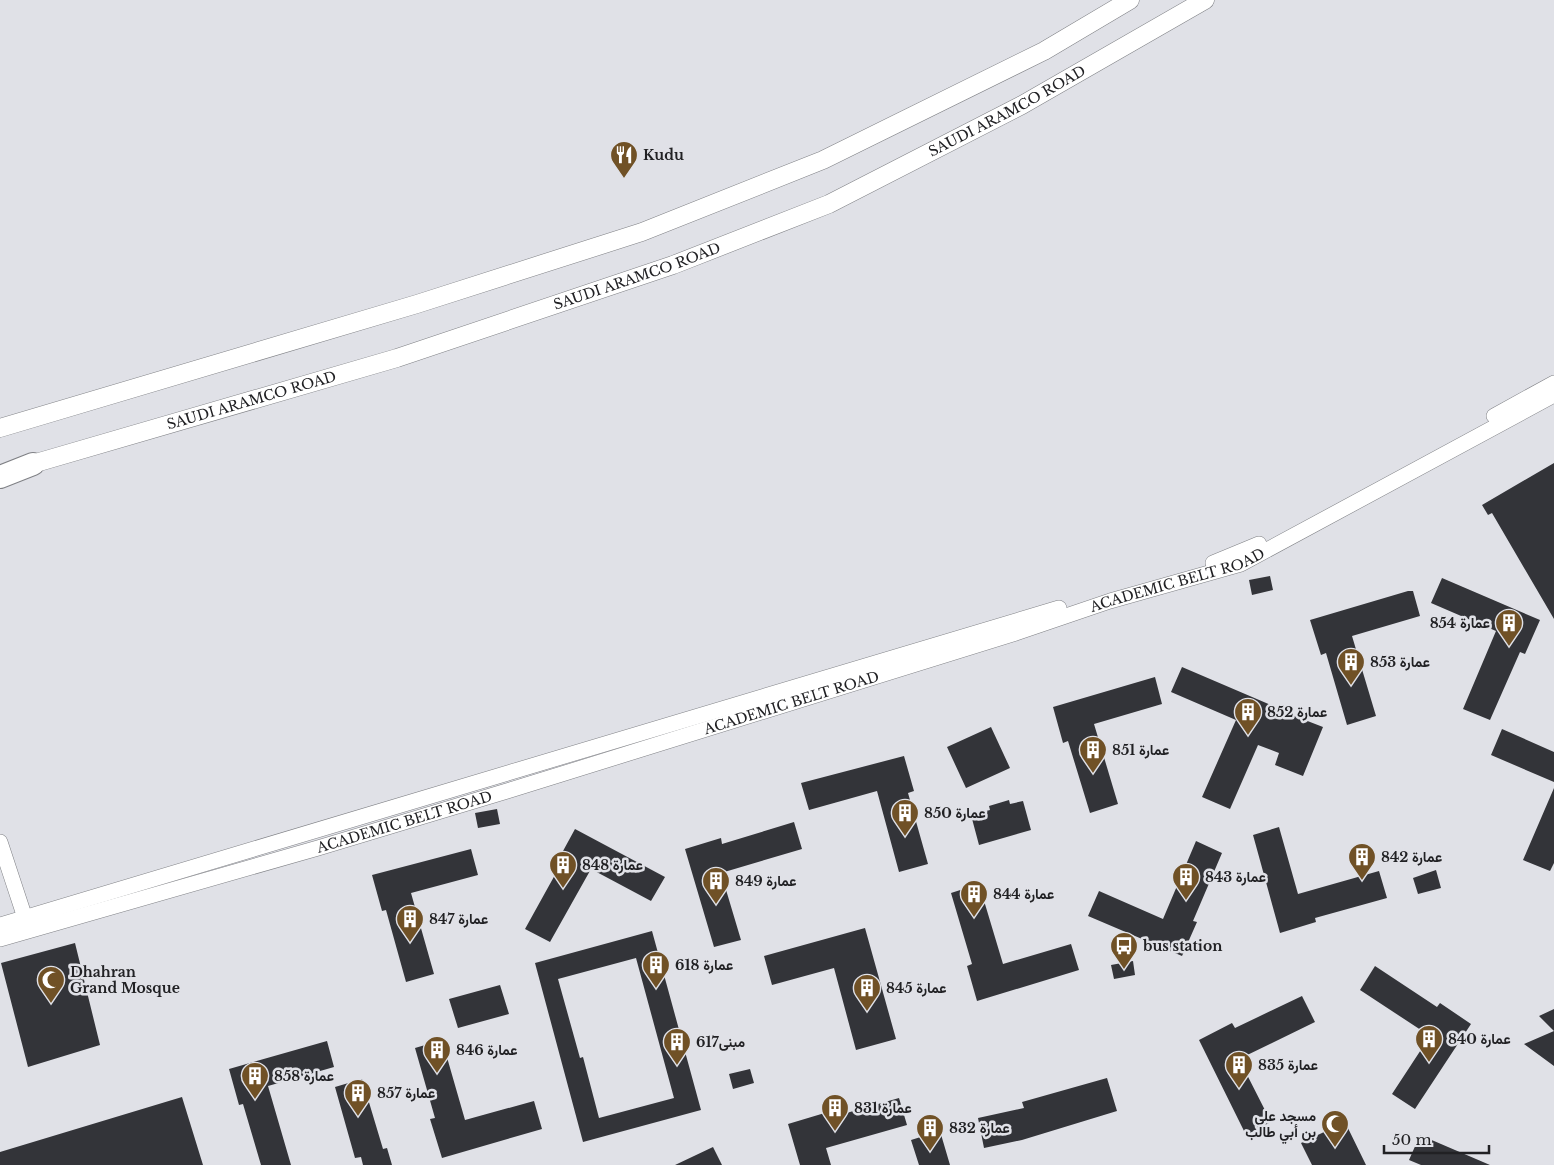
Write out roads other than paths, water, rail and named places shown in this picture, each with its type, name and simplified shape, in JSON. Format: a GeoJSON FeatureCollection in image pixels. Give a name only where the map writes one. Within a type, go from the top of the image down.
{"type":"FeatureCollection","features":[{"type":"Feature","properties":{"kind":"highway"},"geometry":{"type":"LineString","coordinates":[[0,477],[33,464]]}},
{"type":"Feature","properties":{"kind":"main road"},"geometry":{"type":"LineString","coordinates":[[0,428],[418,304],[642,232],[823,160],[1044,51],[1130,0]]}},
{"type":"Feature","properties":{"kind":"main road","name":"SAUDI ARAMCO ROAD"},"geometry":{"type":"LineString","coordinates":[[0,473],[396,358],[673,265],[830,204],[1022,105],[1205,0]]}},
{"type":"Feature","properties":{"kind":"street","name":"ACADEMIC BELT ROAD"},"geometry":{"type":"LineString","coordinates":[[0,939],[27,924],[1096,596],[1214,563],[1254,547],[1303,521],[1554,382]]}},
{"type":"Feature","properties":{"kind":"street","name":"ACADEMIC BELT ROAD"},"geometry":{"type":"LineString","coordinates":[[0,925],[27,924],[318,848],[1016,633],[1110,601],[1241,564],[1554,395]]}},
{"type":"Feature","properties":{"kind":"street"},"geometry":{"type":"LineString","coordinates":[[0,842],[27,924]]}},
{"type":"Feature","properties":{"kind":"place","name":"Kudu"},"geometry":{"type":"Point","coordinates":[624,179]}},
{"type":"Feature","properties":{"kind":"place","name":"عمارة 854"},"geometry":{"type":"Point","coordinates":[1509,647]}},
{"type":"Feature","properties":{"kind":"place","name":"عمارة 853"},"geometry":{"type":"Point","coordinates":[1351,686]}},
{"type":"Feature","properties":{"kind":"place","name":"عمارة 852"},"geometry":{"type":"Point","coordinates":[1248,736]}},
{"type":"Feature","properties":{"kind":"place","name":"عمارة 851"},"geometry":{"type":"Point","coordinates":[1093,774]}},
{"type":"Feature","properties":{"kind":"place","name":"عمارة 850"},"geometry":{"type":"Point","coordinates":[905,837]}},
{"type":"Feature","properties":{"kind":"place","name":"عمارة 842"},"geometry":{"type":"Point","coordinates":[1362,881]}},
{"type":"Feature","properties":{"kind":"place","name":"عمارة 848"},"geometry":{"type":"Point","coordinates":[563,889]}},
{"type":"Feature","properties":{"kind":"place","name":"عمارة 843"},"geometry":{"type":"Point","coordinates":[1186,901]}},
{"type":"Feature","properties":{"kind":"place","name":"عمارة 849"},"geometry":{"type":"Point","coordinates":[716,905]}},
{"type":"Feature","properties":{"kind":"place","name":"عمارة 844"},"geometry":{"type":"Point","coordinates":[974,918]}},
{"type":"Feature","properties":{"kind":"place","name":"عمارة 847"},"geometry":{"type":"Point","coordinates":[410,943]}},
{"type":"Feature","properties":{"kind":"place","name":"bus station"},"geometry":{"type":"Point","coordinates":[1124,970]}},
{"type":"Feature","properties":{"kind":"place","name":"عمارة 618"},"geometry":{"type":"Point","coordinates":[656,989]}},
{"type":"Feature","properties":{"kind":"place","name":"Dhahran Grand Mosque"},"geometry":{"type":"Point","coordinates":[51,1004]}},
{"type":"Feature","properties":{"kind":"place","name":"عمارة 845"},"geometry":{"type":"Point","coordinates":[867,1012]}},
{"type":"Feature","properties":{"kind":"place","name":"عمارة 840"},"geometry":{"type":"Point","coordinates":[1429,1063]}},
{"type":"Feature","properties":{"kind":"place","name":"مبنى617"},"geometry":{"type":"Point","coordinates":[677,1066]}},
{"type":"Feature","properties":{"kind":"place","name":"عمارة 846"},"geometry":{"type":"Point","coordinates":[437,1074]}},
{"type":"Feature","properties":{"kind":"place","name":"عمارة 835"},"geometry":{"type":"Point","coordinates":[1239,1089]}},
{"type":"Feature","properties":{"kind":"place","name":"عمارة 858"},"geometry":{"type":"Point","coordinates":[255,1100]}},
{"type":"Feature","properties":{"kind":"place","name":"عمارة 857"},"geometry":{"type":"Point","coordinates":[358,1117]}},
{"type":"Feature","properties":{"kind":"place","name":"عمارة 831"},"geometry":{"type":"Point","coordinates":[835,1132]}},
{"type":"Feature","properties":{"kind":"place","name":"مسجد علي بن أبي طالب"},"geometry":{"type":"Point","coordinates":[1335,1148]}},
{"type":"Feature","properties":{"kind":"place","name":"عمارة 832"},"geometry":{"type":"Point","coordinates":[930,1152]}}]}
